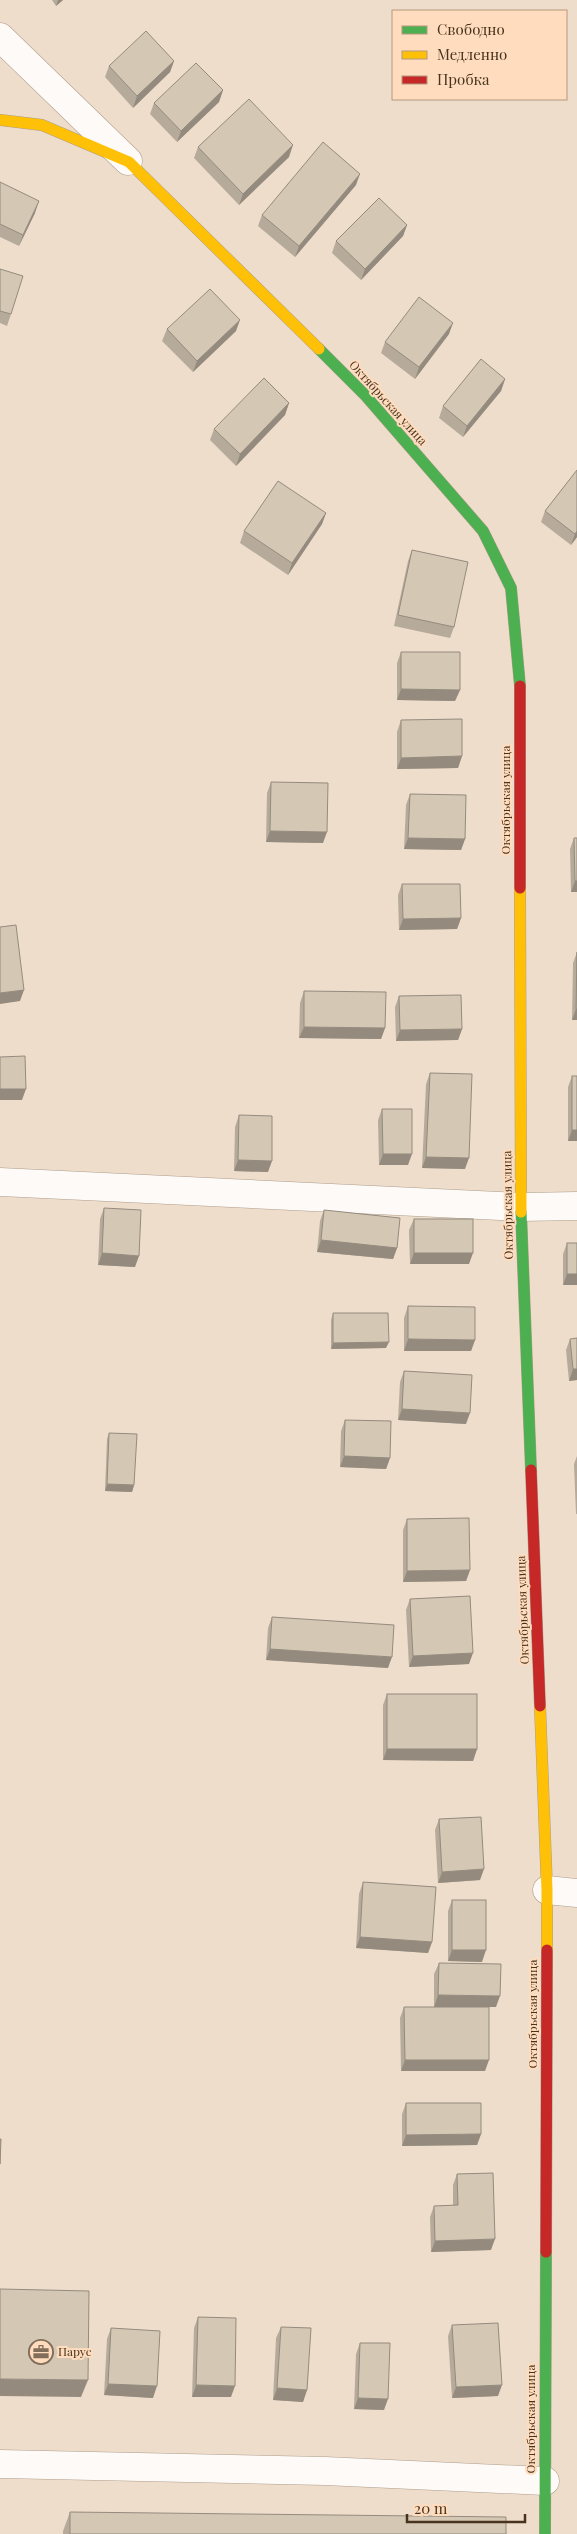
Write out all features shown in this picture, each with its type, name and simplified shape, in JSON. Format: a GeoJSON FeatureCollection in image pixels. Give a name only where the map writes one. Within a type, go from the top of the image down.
{"type":"FeatureCollection","features":[{"type":"Feature","properties":{"kind":"street"},"geometry":{"type":"LineString","coordinates":[[0,38],[129,162]]}},
{"type":"Feature","properties":{"kind":"street","name":"Октябрьская улица"},"geometry":{"type":"LineString","coordinates":[[0,120],[42,125],[129,162],[365,395],[483,531],[511,588],[520,681],[521,1208],[547,1890],[545,2534]]}},
{"type":"Feature","properties":{"kind":"street"},"geometry":{"type":"LineString","coordinates":[[0,1182],[521,1208],[577,1206]]}},
{"type":"Feature","properties":{"kind":"street"},"geometry":{"type":"LineString","coordinates":[[547,1890],[577,1893]]}},
{"type":"Feature","properties":{"kind":"street"},"geometry":{"type":"LineString","coordinates":[[0,2464],[325,2472],[545,2481]]}},
{"type":"Feature","properties":{"kind":"building"},"geometry":{"type":"Polygon","coordinates":[[[146,31],[174,61],[137,96],[109,66],[146,31]]]}},
{"type":"Feature","properties":{"kind":"building"},"geometry":{"type":"Polygon","coordinates":[[[196,63],[223,90],[181,131],[154,103],[196,63]]]}},
{"type":"Feature","properties":{"kind":"building"},"geometry":{"type":"Polygon","coordinates":[[[249,99],[293,145],[243,194],[198,147],[249,99]]]}},
{"type":"Feature","properties":{"kind":"building"},"geometry":{"type":"Polygon","coordinates":[[[323,142],[360,174],[299,246],[262,215],[323,142]]]}},
{"type":"Feature","properties":{"kind":"building"},"geometry":{"type":"Polygon","coordinates":[[[0,182],[39,201],[23,235],[0,224],[0,182]]]}},
{"type":"Feature","properties":{"kind":"building"},"geometry":{"type":"Polygon","coordinates":[[[379,198],[407,225],[365,269],[336,241],[379,198]]]}},
{"type":"Feature","properties":{"kind":"building"},"geometry":{"type":"Polygon","coordinates":[[[0,269],[23,276],[11,314],[0,311],[0,269]]]}},
{"type":"Feature","properties":{"kind":"building"},"geometry":{"type":"Polygon","coordinates":[[[210,289],[240,320],[197,361],[167,329],[210,289]]]}},
{"type":"Feature","properties":{"kind":"building"},"geometry":{"type":"Polygon","coordinates":[[[419,297],[453,323],[419,367],[385,342],[419,297]]]}},
{"type":"Feature","properties":{"kind":"building"},"geometry":{"type":"Polygon","coordinates":[[[481,359],[505,379],[467,426],[443,406],[481,359]]]}},
{"type":"Feature","properties":{"kind":"building"},"geometry":{"type":"Polygon","coordinates":[[[264,378],[289,403],[240,454],[214,429],[264,378]]]}},
{"type":"Feature","properties":{"kind":"building"},"geometry":{"type":"Polygon","coordinates":[[[577,470],[577,531],[575,534],[545,511],[577,470]]]}},
{"type":"Feature","properties":{"kind":"building"},"geometry":{"type":"Polygon","coordinates":[[[278,481],[326,513],[292,563],[244,531],[278,481]]]}},
{"type":"Feature","properties":{"kind":"building"},"geometry":{"type":"Polygon","coordinates":[[[412,550],[468,562],[454,627],[398,615],[412,550]]]}},
{"type":"Feature","properties":{"kind":"building"},"geometry":{"type":"Polygon","coordinates":[[[401,652],[460,652],[460,690],[401,689],[401,652]]]}},
{"type":"Feature","properties":{"kind":"building"},"geometry":{"type":"Polygon","coordinates":[[[462,719],[462,756],[401,758],[401,720],[462,719]]]}},
{"type":"Feature","properties":{"kind":"building"},"geometry":{"type":"Polygon","coordinates":[[[271,782],[328,783],[327,832],[270,831],[271,782]]]}},
{"type":"Feature","properties":{"kind":"building"},"geometry":{"type":"Polygon","coordinates":[[[410,794],[466,795],[465,839],[408,838],[410,794]]]}},
{"type":"Feature","properties":{"kind":"building"},"geometry":{"type":"Polygon","coordinates":[[[574,838],[577,838],[577,881],[575,881],[574,838]]]}},
{"type":"Feature","properties":{"kind":"building"},"geometry":{"type":"Polygon","coordinates":[[[402,884],[460,884],[461,918],[403,919],[402,884]]]}},
{"type":"Feature","properties":{"kind":"building"},"geometry":{"type":"Polygon","coordinates":[[[16,925],[24,990],[0,993],[0,927],[16,925]]]}},
{"type":"Feature","properties":{"kind":"building"},"geometry":{"type":"Polygon","coordinates":[[[577,952],[577,1009],[576,1009],[577,952]]]}},
{"type":"Feature","properties":{"kind":"building"},"geometry":{"type":"Polygon","coordinates":[[[304,991],[386,992],[385,1028],[304,1027],[304,991]]]}},
{"type":"Feature","properties":{"kind":"building"},"geometry":{"type":"Polygon","coordinates":[[[461,995],[462,1029],[400,1030],[399,996],[461,995]]]}},
{"type":"Feature","properties":{"kind":"building"},"geometry":{"type":"Polygon","coordinates":[[[25,1056],[26,1089],[0,1089],[0,1057],[25,1056]]]}},
{"type":"Feature","properties":{"kind":"building"},"geometry":{"type":"Polygon","coordinates":[[[430,1073],[472,1074],[469,1158],[426,1157],[430,1073]]]}},
{"type":"Feature","properties":{"kind":"building"},"geometry":{"type":"Polygon","coordinates":[[[572,1076],[577,1076],[577,1130],[572,1130],[572,1076]]]}},
{"type":"Feature","properties":{"kind":"building"},"geometry":{"type":"Polygon","coordinates":[[[382,1109],[412,1109],[412,1154],[383,1154],[382,1109]]]}},
{"type":"Feature","properties":{"kind":"building"},"geometry":{"type":"Polygon","coordinates":[[[239,1115],[272,1116],[272,1161],[238,1160],[239,1115]]]}},
{"type":"Feature","properties":{"kind":"building"},"geometry":{"type":"Polygon","coordinates":[[[104,1208],[141,1210],[139,1256],[102,1253],[104,1208]]]}},
{"type":"Feature","properties":{"kind":"building"},"geometry":{"type":"Polygon","coordinates":[[[324,1210],[400,1218],[397,1248],[321,1240],[324,1210]]]}},
{"type":"Feature","properties":{"kind":"building"},"geometry":{"type":"Polygon","coordinates":[[[414,1219],[473,1219],[473,1253],[414,1253],[414,1219]]]}},
{"type":"Feature","properties":{"kind":"building"},"geometry":{"type":"Polygon","coordinates":[[[567,1243],[577,1243],[577,1274],[567,1274],[567,1243]]]}},
{"type":"Feature","properties":{"kind":"building"},"geometry":{"type":"Polygon","coordinates":[[[408,1306],[475,1307],[475,1340],[408,1339],[408,1306]]]}},
{"type":"Feature","properties":{"kind":"building"},"geometry":{"type":"Polygon","coordinates":[[[333,1313],[388,1313],[389,1342],[333,1343],[333,1313]]]}},
{"type":"Feature","properties":{"kind":"building"},"geometry":{"type":"Polygon","coordinates":[[[577,1338],[577,1369],[573,1369],[570,1339],[577,1338]]]}},
{"type":"Feature","properties":{"kind":"building"},"geometry":{"type":"Polygon","coordinates":[[[404,1371],[472,1375],[470,1413],[402,1409],[404,1371]]]}},
{"type":"Feature","properties":{"kind":"building"},"geometry":{"type":"Polygon","coordinates":[[[345,1420],[391,1421],[390,1458],[344,1456],[345,1420]]]}},
{"type":"Feature","properties":{"kind":"building"},"geometry":{"type":"Polygon","coordinates":[[[109,1433],[137,1434],[134,1485],[107,1484],[109,1433]]]}},
{"type":"Feature","properties":{"kind":"building"},"geometry":{"type":"Polygon","coordinates":[[[469,1518],[470,1570],[407,1571],[407,1519],[469,1518]]]}},
{"type":"Feature","properties":{"kind":"building"},"geometry":{"type":"Polygon","coordinates":[[[470,1596],[473,1653],[413,1656],[410,1599],[470,1596]]]}},
{"type":"Feature","properties":{"kind":"building"},"geometry":{"type":"Polygon","coordinates":[[[272,1617],[394,1625],[392,1657],[270,1649],[272,1617]]]}},
{"type":"Feature","properties":{"kind":"building"},"geometry":{"type":"Polygon","coordinates":[[[387,1694],[477,1694],[477,1749],[387,1749],[387,1694]]]}},
{"type":"Feature","properties":{"kind":"building"},"geometry":{"type":"Polygon","coordinates":[[[481,1817],[484,1869],[442,1872],[439,1819],[481,1817]]]}},
{"type":"Feature","properties":{"kind":"building"},"geometry":{"type":"Polygon","coordinates":[[[363,1882],[436,1887],[432,1942],[360,1937],[363,1882]]]}},
{"type":"Feature","properties":{"kind":"building"},"geometry":{"type":"Polygon","coordinates":[[[452,1900],[486,1900],[486,1950],[452,1950],[452,1900]]]}},
{"type":"Feature","properties":{"kind":"building"},"geometry":{"type":"Polygon","coordinates":[[[439,1963],[501,1964],[500,1996],[438,1995],[439,1963]]]}},
{"type":"Feature","properties":{"kind":"building"},"geometry":{"type":"Polygon","coordinates":[[[404,2007],[489,2007],[489,2060],[405,2060],[404,2007]]]}},
{"type":"Feature","properties":{"kind":"building"},"geometry":{"type":"Polygon","coordinates":[[[406,2103],[481,2103],[481,2134],[406,2135],[406,2103]]]}},
{"type":"Feature","properties":{"kind":"building"},"geometry":{"type":"Polygon","coordinates":[[[493,2173],[495,2239],[435,2241],[434,2206],[458,2205],[457,2174],[493,2173]]]}},
{"type":"Feature","properties":{"kind":"building","name":"Парус"},"geometry":{"type":"Polygon","coordinates":[[[0,2289],[89,2291],[88,2380],[0,2379],[0,2289]]]}},
{"type":"Feature","properties":{"kind":"building"},"geometry":{"type":"Polygon","coordinates":[[[198,2317],[236,2318],[235,2386],[196,2385],[198,2317]]]}},
{"type":"Feature","properties":{"kind":"building"},"geometry":{"type":"Polygon","coordinates":[[[498,2323],[502,2385],[456,2387],[452,2325],[498,2323]]]}},
{"type":"Feature","properties":{"kind":"building"},"geometry":{"type":"Polygon","coordinates":[[[281,2327],[311,2328],[307,2390],[277,2388],[281,2327]]]}},
{"type":"Feature","properties":{"kind":"building"},"geometry":{"type":"Polygon","coordinates":[[[111,2328],[160,2331],[157,2386],[108,2384],[111,2328]]]}},
{"type":"Feature","properties":{"kind":"building"},"geometry":{"type":"Polygon","coordinates":[[[360,2343],[390,2343],[388,2399],[358,2398],[360,2343]]]}},
{"type":"Feature","properties":{"kind":"building"},"geometry":{"type":"Polygon","coordinates":[[[70,2512],[506,2517],[506,2534],[70,2534],[70,2512]]]}},
{"type":"Feature","properties":{"kind":"traffic: fast"},"geometry":{"type":"LineString","coordinates":[[319,349],[365,395],[483,531],[511,588],[520,686]]}},
{"type":"Feature","properties":{"kind":"traffic: fast"},"geometry":{"type":"LineString","coordinates":[[521,1212],[531,1470]]}},
{"type":"Feature","properties":{"kind":"traffic: fast"},"geometry":{"type":"LineString","coordinates":[[545,2534],[546,2252]]}},
{"type":"Feature","properties":{"kind":"traffic: slow"},"geometry":{"type":"LineString","coordinates":[[0,120],[42,125],[129,162],[319,349]]}},
{"type":"Feature","properties":{"kind":"traffic: slow"},"geometry":{"type":"LineString","coordinates":[[520,888],[521,1212]]}},
{"type":"Feature","properties":{"kind":"traffic: slow"},"geometry":{"type":"LineString","coordinates":[[540,1706],[547,1890],[547,1950]]}},
{"type":"Feature","properties":{"kind":"traffic: jam"},"geometry":{"type":"LineString","coordinates":[[520,686],[520,888]]}},
{"type":"Feature","properties":{"kind":"traffic: jam"},"geometry":{"type":"LineString","coordinates":[[531,1470],[540,1706]]}},
{"type":"Feature","properties":{"kind":"traffic: jam"},"geometry":{"type":"LineString","coordinates":[[546,2252],[547,1950]]}},
{"type":"Feature","properties":{"kind":"place","name":"Парус"},"geometry":{"type":"Point","coordinates":[41,2352]}}]}
